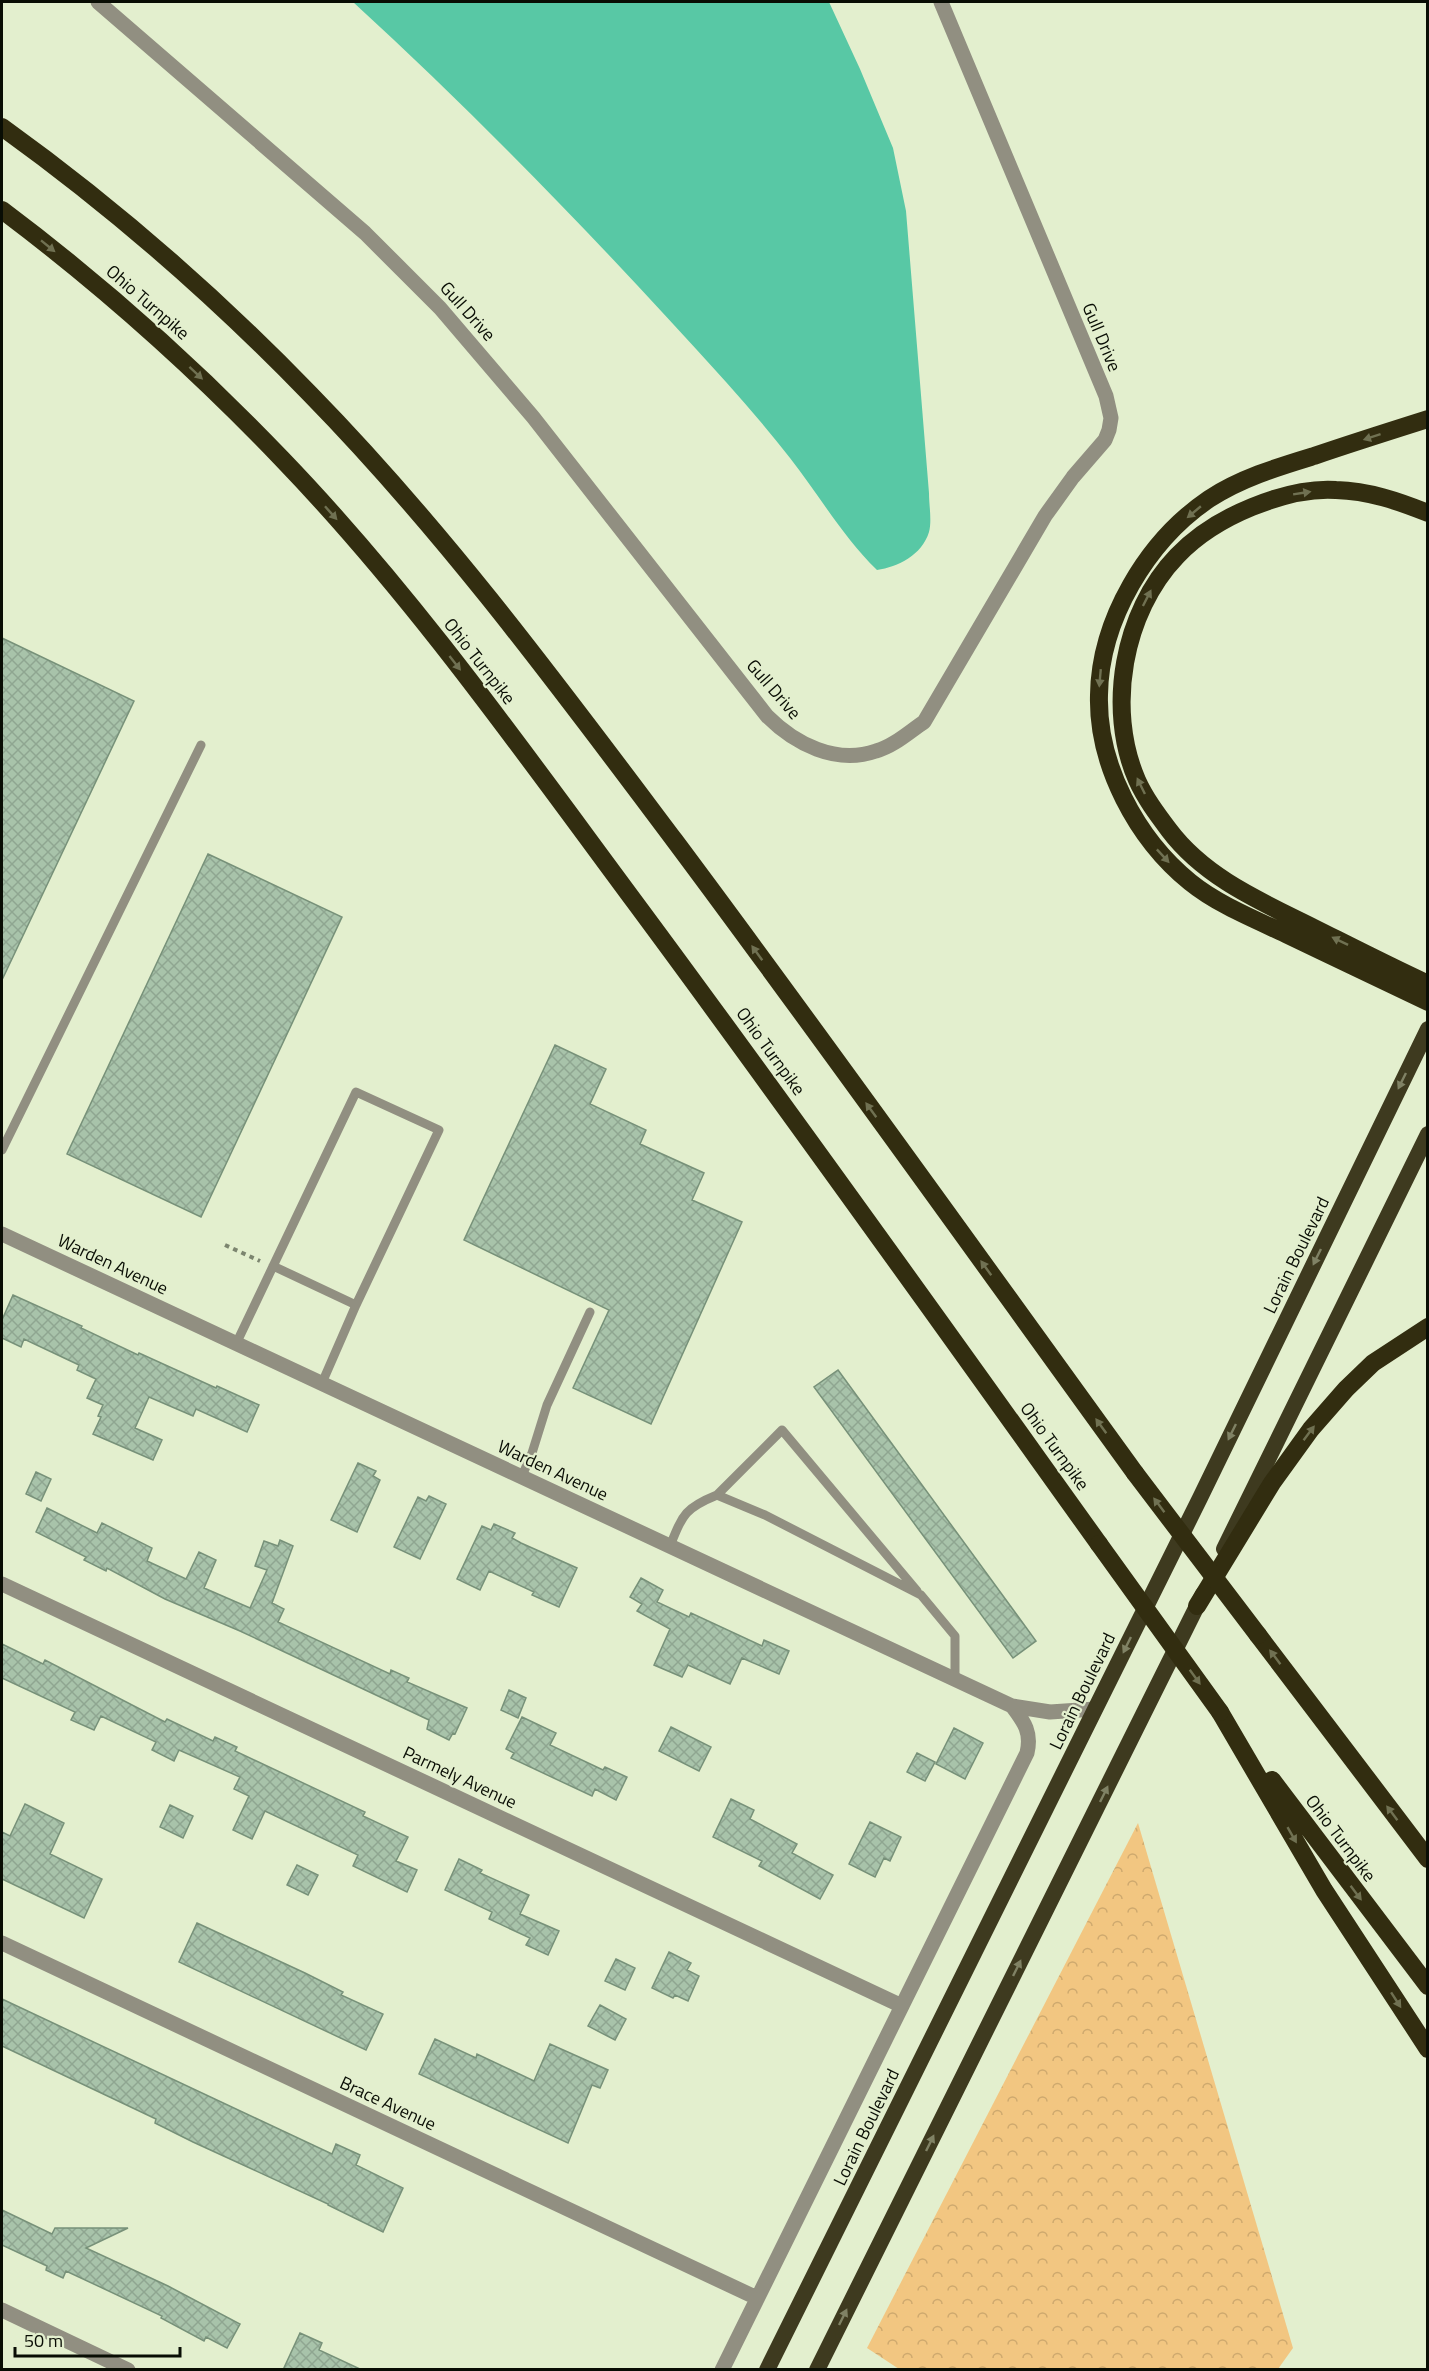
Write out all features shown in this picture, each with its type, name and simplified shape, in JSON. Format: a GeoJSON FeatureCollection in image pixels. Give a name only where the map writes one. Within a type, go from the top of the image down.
{"type":"FeatureCollection","features":[{"type":"Feature","properties":{"kind":"highway"},"geometry":{"type":"LineString","coordinates":[[2,127],[45,158],[140,236],[249,333],[313,396],[415,509],[543,666],[717,898],[1135,1473],[1428,1860]]}},
{"type":"Feature","properties":{"kind":"highway","name":"Ohio Turnpike"},"geometry":{"type":"LineString","coordinates":[[2,210],[118,302],[200,376],[284,461],[367,554],[434,636],[529,759],[763,1074],[1220,1712],[1428,1986]]}},
{"type":"Feature","properties":{"kind":"highway"},"geometry":{"type":"LineString","coordinates":[[1428,419],[1252,476],[1210,498],[1168,536],[1149,557],[1131,586],[1103,654],[1098,697],[1107,753],[1125,799],[1141,827],[1163,856],[1203,892],[1263,924],[1389,974],[1428,984]]}},
{"type":"Feature","properties":{"kind":"highway"},"geometry":{"type":"LineString","coordinates":[[1428,513],[1400,501],[1372,494],[1335,490],[1302,492],[1267,501],[1235,514],[1204,532],[1177,555],[1156,582],[1138,616],[1125,660],[1121,698],[1126,746],[1137,779],[1149,803],[1170,832],[1195,858],[1220,878],[1389,974],[1428,1002]]}},
{"type":"Feature","properties":{"kind":"highway","name":"Lorain Boulevard"},"geometry":{"type":"LineString","coordinates":[[767,2370],[1095,1709],[1428,1029]]}},
{"type":"Feature","properties":{"kind":"highway"},"geometry":{"type":"LineString","coordinates":[[817,2370],[1197,1606],[1428,1134]]}},
{"type":"Feature","properties":{"kind":"highway"},"geometry":{"type":"LineString","coordinates":[[1197,1606],[1272,1483],[1311,1430],[1346,1389],[1373,1363],[1428,1327]]}},
{"type":"Feature","properties":{"kind":"highway"},"geometry":{"type":"LineString","coordinates":[[1220,1712],[1324,1890],[1428,2049]]}},
{"type":"Feature","properties":{"kind":"street","name":"Gull Drive"},"geometry":{"type":"LineString","coordinates":[[98,2],[357,225],[414,280],[507,385],[767,716],[783,732],[800,743],[823,751],[860,755],[877,751],[894,743],[924,722],[1045,516],[1073,477],[1105,440],[1111,418],[1106,396],[941,2]]}},
{"type":"Feature","properties":{"kind":"street","name":"Warden Avenue"},"geometry":{"type":"LineString","coordinates":[[2,1234],[1012,1706],[1050,1712],[1095,1709]]}},
{"type":"Feature","properties":{"kind":"street","name":"Parmely Avenue"},"geometry":{"type":"LineString","coordinates":[[2,1584],[902,2006]]}},
{"type":"Feature","properties":{"kind":"street","name":"Lorain Boulevard"},"geometry":{"type":"LineString","coordinates":[[722,2370],[1027,1753],[1030,1741],[1029,1732],[1012,1706]]}},
{"type":"Feature","properties":{"kind":"street","name":"Brace Avenue"},"geometry":{"type":"LineString","coordinates":[[2,1943],[757,2298]]}},
{"type":"Feature","properties":{"kind":"street"},"geometry":{"type":"LineString","coordinates":[[2,2310],[128,2370]]}},
{"type":"Feature","properties":{"kind":"lane"},"geometry":{"type":"LineString","coordinates":[[2,1150],[201,745]]}},
{"type":"Feature","properties":{"kind":"lane"},"geometry":{"type":"LineString","coordinates":[[236,1344],[356,1092],[439,1130],[321,1383]]}},
{"type":"Feature","properties":{"kind":"lane"},"geometry":{"type":"LineString","coordinates":[[273,1266],[356,1305]]}},
{"type":"Feature","properties":{"kind":"lane"},"geometry":{"type":"LineString","coordinates":[[522,1476],[547,1406],[590,1312]]}},
{"type":"Feature","properties":{"kind":"lane"},"geometry":{"type":"LineString","coordinates":[[670,1546],[680,1522],[694,1505],[717,1495],[782,1430],[955,1636],[955,1679]]}},
{"type":"Feature","properties":{"kind":"lane"},"geometry":{"type":"LineString","coordinates":[[717,1495],[765,1515],[921,1595]]}},
{"type":"Feature","properties":{"kind":"path"},"geometry":{"type":"LineString","coordinates":[[225,1245],[261,1261]]}},
{"type":"Feature","properties":{"kind":"green space"},"geometry":{"type":"Polygon","coordinates":[[[1138,1823],[1293,2348],[1278,2369],[899,2369],[867,2348],[1138,1823]]]}},
{"type":"Feature","properties":{"kind":"shaded area"},"geometry":{"type":"Polygon","coordinates":[[[353,2],[829,2],[893,148],[906,211],[929,493],[930,528],[921,547],[901,563],[877,570],[842,530],[775,439],[681,333],[497,140],[353,2]]]}},
{"type":"Feature","properties":{"kind":"building"},"geometry":{"type":"Polygon","coordinates":[[[2,638],[134,701],[2,980],[2,638]]]}},
{"type":"Feature","properties":{"kind":"building"},"geometry":{"type":"Polygon","coordinates":[[[208,854],[342,917],[201,1217],[67,1154],[208,854]]]}},
{"type":"Feature","properties":{"kind":"building"},"geometry":{"type":"Polygon","coordinates":[[[555,1045],[606,1069],[590,1104],[646,1130],[640,1144],[704,1173],[692,1200],[742,1222],[651,1424],[573,1388],[609,1310],[464,1240],[555,1045]]]}},
{"type":"Feature","properties":{"kind":"building"},"geometry":{"type":"Polygon","coordinates":[[[13,1295],[82,1326],[81,1328],[138,1355],[139,1353],[259,1405],[247,1432],[196,1409],[193,1416],[149,1397],[135,1428],[162,1440],[153,1460],[93,1434],[101,1417],[98,1416],[103,1405],[87,1398],[96,1379],[77,1370],[79,1365],[24,1339],[21,1347],[2,1338],[2,1320],[13,1295]]]}},
{"type":"Feature","properties":{"kind":"building"},"geometry":{"type":"Polygon","coordinates":[[[838,1370],[1036,1641],[1013,1658],[814,1387],[838,1370]]]}},
{"type":"Feature","properties":{"kind":"building"},"geometry":{"type":"Polygon","coordinates":[[[358,1463],[376,1471],[373,1476],[380,1480],[357,1532],[331,1520],[358,1463]]]}},
{"type":"Feature","properties":{"kind":"building"},"geometry":{"type":"Polygon","coordinates":[[[36,1472],[51,1479],[41,1501],[26,1494],[36,1472]]]}},
{"type":"Feature","properties":{"kind":"building"},"geometry":{"type":"Polygon","coordinates":[[[429,1496],[446,1504],[420,1559],[394,1547],[418,1497],[426,1501],[429,1496]]]}},
{"type":"Feature","properties":{"kind":"building"},"geometry":{"type":"Polygon","coordinates":[[[47,1508],[97,1533],[102,1523],[152,1548],[147,1561],[186,1579],[199,1552],[216,1560],[204,1588],[250,1608],[267,1570],[255,1566],[264,1541],[278,1546],[280,1540],[293,1546],[272,1603],[284,1609],[278,1622],[390,1674],[391,1670],[409,1678],[407,1682],[467,1708],[455,1734],[453,1733],[449,1740],[427,1729],[429,1720],[240,1631],[165,1599],[107,1568],[106,1571],[84,1560],[86,1557],[36,1532],[47,1508]]]}},
{"type":"Feature","properties":{"kind":"building"},"geometry":{"type":"Polygon","coordinates":[[[494,1524],[515,1533],[512,1538],[521,1543],[577,1568],[559,1607],[532,1595],[534,1592],[489,1571],[480,1590],[457,1579],[482,1526],[491,1530],[494,1524]]]}},
{"type":"Feature","properties":{"kind":"building"},"geometry":{"type":"Polygon","coordinates":[[[641,1578],[663,1590],[657,1602],[689,1617],[691,1613],[762,1646],[764,1640],[789,1651],[779,1674],[742,1658],[730,1684],[688,1665],[682,1677],[654,1665],[670,1629],[637,1611],[642,1604],[630,1597],[641,1578]]]}},
{"type":"Feature","properties":{"kind":"building"},"geometry":{"type":"Polygon","coordinates":[[[2,1644],[43,1664],[45,1660],[165,1722],[167,1719],[213,1741],[215,1737],[237,1747],[235,1751],[365,1812],[363,1816],[408,1837],[396,1861],[417,1870],[407,1892],[353,1866],[358,1855],[265,1811],[252,1839],[233,1830],[249,1796],[234,1789],[240,1777],[179,1750],[174,1761],[152,1750],[156,1742],[101,1716],[94,1730],[71,1720],[75,1712],[2,1678],[2,1644]]]}},
{"type":"Feature","properties":{"kind":"building"},"geometry":{"type":"Polygon","coordinates":[[[509,1690],[526,1698],[518,1718],[501,1710],[509,1690]]]}},
{"type":"Feature","properties":{"kind":"building"},"geometry":{"type":"Polygon","coordinates":[[[522,1717],[556,1733],[550,1745],[603,1770],[605,1767],[627,1777],[616,1800],[595,1789],[592,1796],[511,1758],[514,1753],[506,1749],[522,1717]]]}},
{"type":"Feature","properties":{"kind":"building"},"geometry":{"type":"Polygon","coordinates":[[[671,1727],[711,1747],[699,1771],[659,1751],[671,1727]]]}},
{"type":"Feature","properties":{"kind":"building"},"geometry":{"type":"Polygon","coordinates":[[[954,1728],[983,1743],[965,1779],[936,1764],[954,1728]]]}},
{"type":"Feature","properties":{"kind":"building"},"geometry":{"type":"Polygon","coordinates":[[[917,1753],[935,1762],[925,1781],[907,1772],[917,1753]]]}},
{"type":"Feature","properties":{"kind":"building"},"geometry":{"type":"Polygon","coordinates":[[[731,1799],[754,1810],[750,1819],[797,1844],[792,1853],[833,1875],[820,1899],[759,1866],[762,1861],[713,1837],[731,1799]]]}},
{"type":"Feature","properties":{"kind":"building"},"geometry":{"type":"Polygon","coordinates":[[[25,1804],[64,1823],[50,1854],[102,1879],[84,1918],[2,1879],[2,1832],[10,1836],[25,1804]]]}},
{"type":"Feature","properties":{"kind":"building"},"geometry":{"type":"Polygon","coordinates":[[[170,1805],[193,1816],[183,1838],[160,1827],[170,1805]]]}},
{"type":"Feature","properties":{"kind":"building"},"geometry":{"type":"Polygon","coordinates":[[[870,1822],[901,1837],[890,1861],[884,1858],[875,1877],[849,1864],[870,1822]]]}},
{"type":"Feature","properties":{"kind":"building"},"geometry":{"type":"Polygon","coordinates":[[[459,1859],[482,1870],[480,1873],[529,1895],[520,1914],[559,1931],[548,1955],[526,1945],[530,1938],[489,1919],[492,1912],[445,1890],[459,1859]]]}},
{"type":"Feature","properties":{"kind":"building"},"geometry":{"type":"Polygon","coordinates":[[[297,1865],[318,1875],[308,1895],[287,1885],[297,1865]]]}},
{"type":"Feature","properties":{"kind":"building"},"geometry":{"type":"Polygon","coordinates":[[[197,1923],[305,1973],[343,1992],[341,1995],[383,2014],[366,2050],[179,1962],[197,1923]]]}},
{"type":"Feature","properties":{"kind":"building"},"geometry":{"type":"Polygon","coordinates":[[[669,1952],[691,1963],[687,1970],[699,1976],[688,2001],[675,1995],[673,1998],[652,1988],[669,1952]]]}},
{"type":"Feature","properties":{"kind":"building"},"geometry":{"type":"Polygon","coordinates":[[[616,1959],[635,1968],[625,1990],[605,1981],[616,1959]]]}},
{"type":"Feature","properties":{"kind":"building"},"geometry":{"type":"Polygon","coordinates":[[[2,1999],[332,2154],[336,2144],[360,2155],[356,2165],[403,2188],[383,2232],[193,2142],[155,2123],[156,2119],[2,2046],[2,1999]]]}},
{"type":"Feature","properties":{"kind":"building"},"geometry":{"type":"Polygon","coordinates":[[[600,2005],[626,2019],[615,2040],[588,2026],[600,2005]]]}},
{"type":"Feature","properties":{"kind":"building"},"geometry":{"type":"Polygon","coordinates":[[[435,2039],[476,2058],[477,2054],[534,2081],[550,2044],[608,2070],[600,2088],[592,2085],[568,2143],[419,2074],[435,2039]]]}},
{"type":"Feature","properties":{"kind":"building"},"geometry":{"type":"Polygon","coordinates":[[[2,2210],[52,2234],[55,2228],[128,2228],[86,2248],[168,2286],[240,2324],[227,2348],[206,2337],[204,2341],[161,2318],[162,2316],[66,2271],[63,2278],[46,2270],[47,2266],[2,2245],[2,2210]]]}},
{"type":"Feature","properties":{"kind":"building"},"geometry":{"type":"Polygon","coordinates":[[[300,2333],[322,2343],[319,2350],[362,2370],[283,2370],[300,2333]]]}}]}
